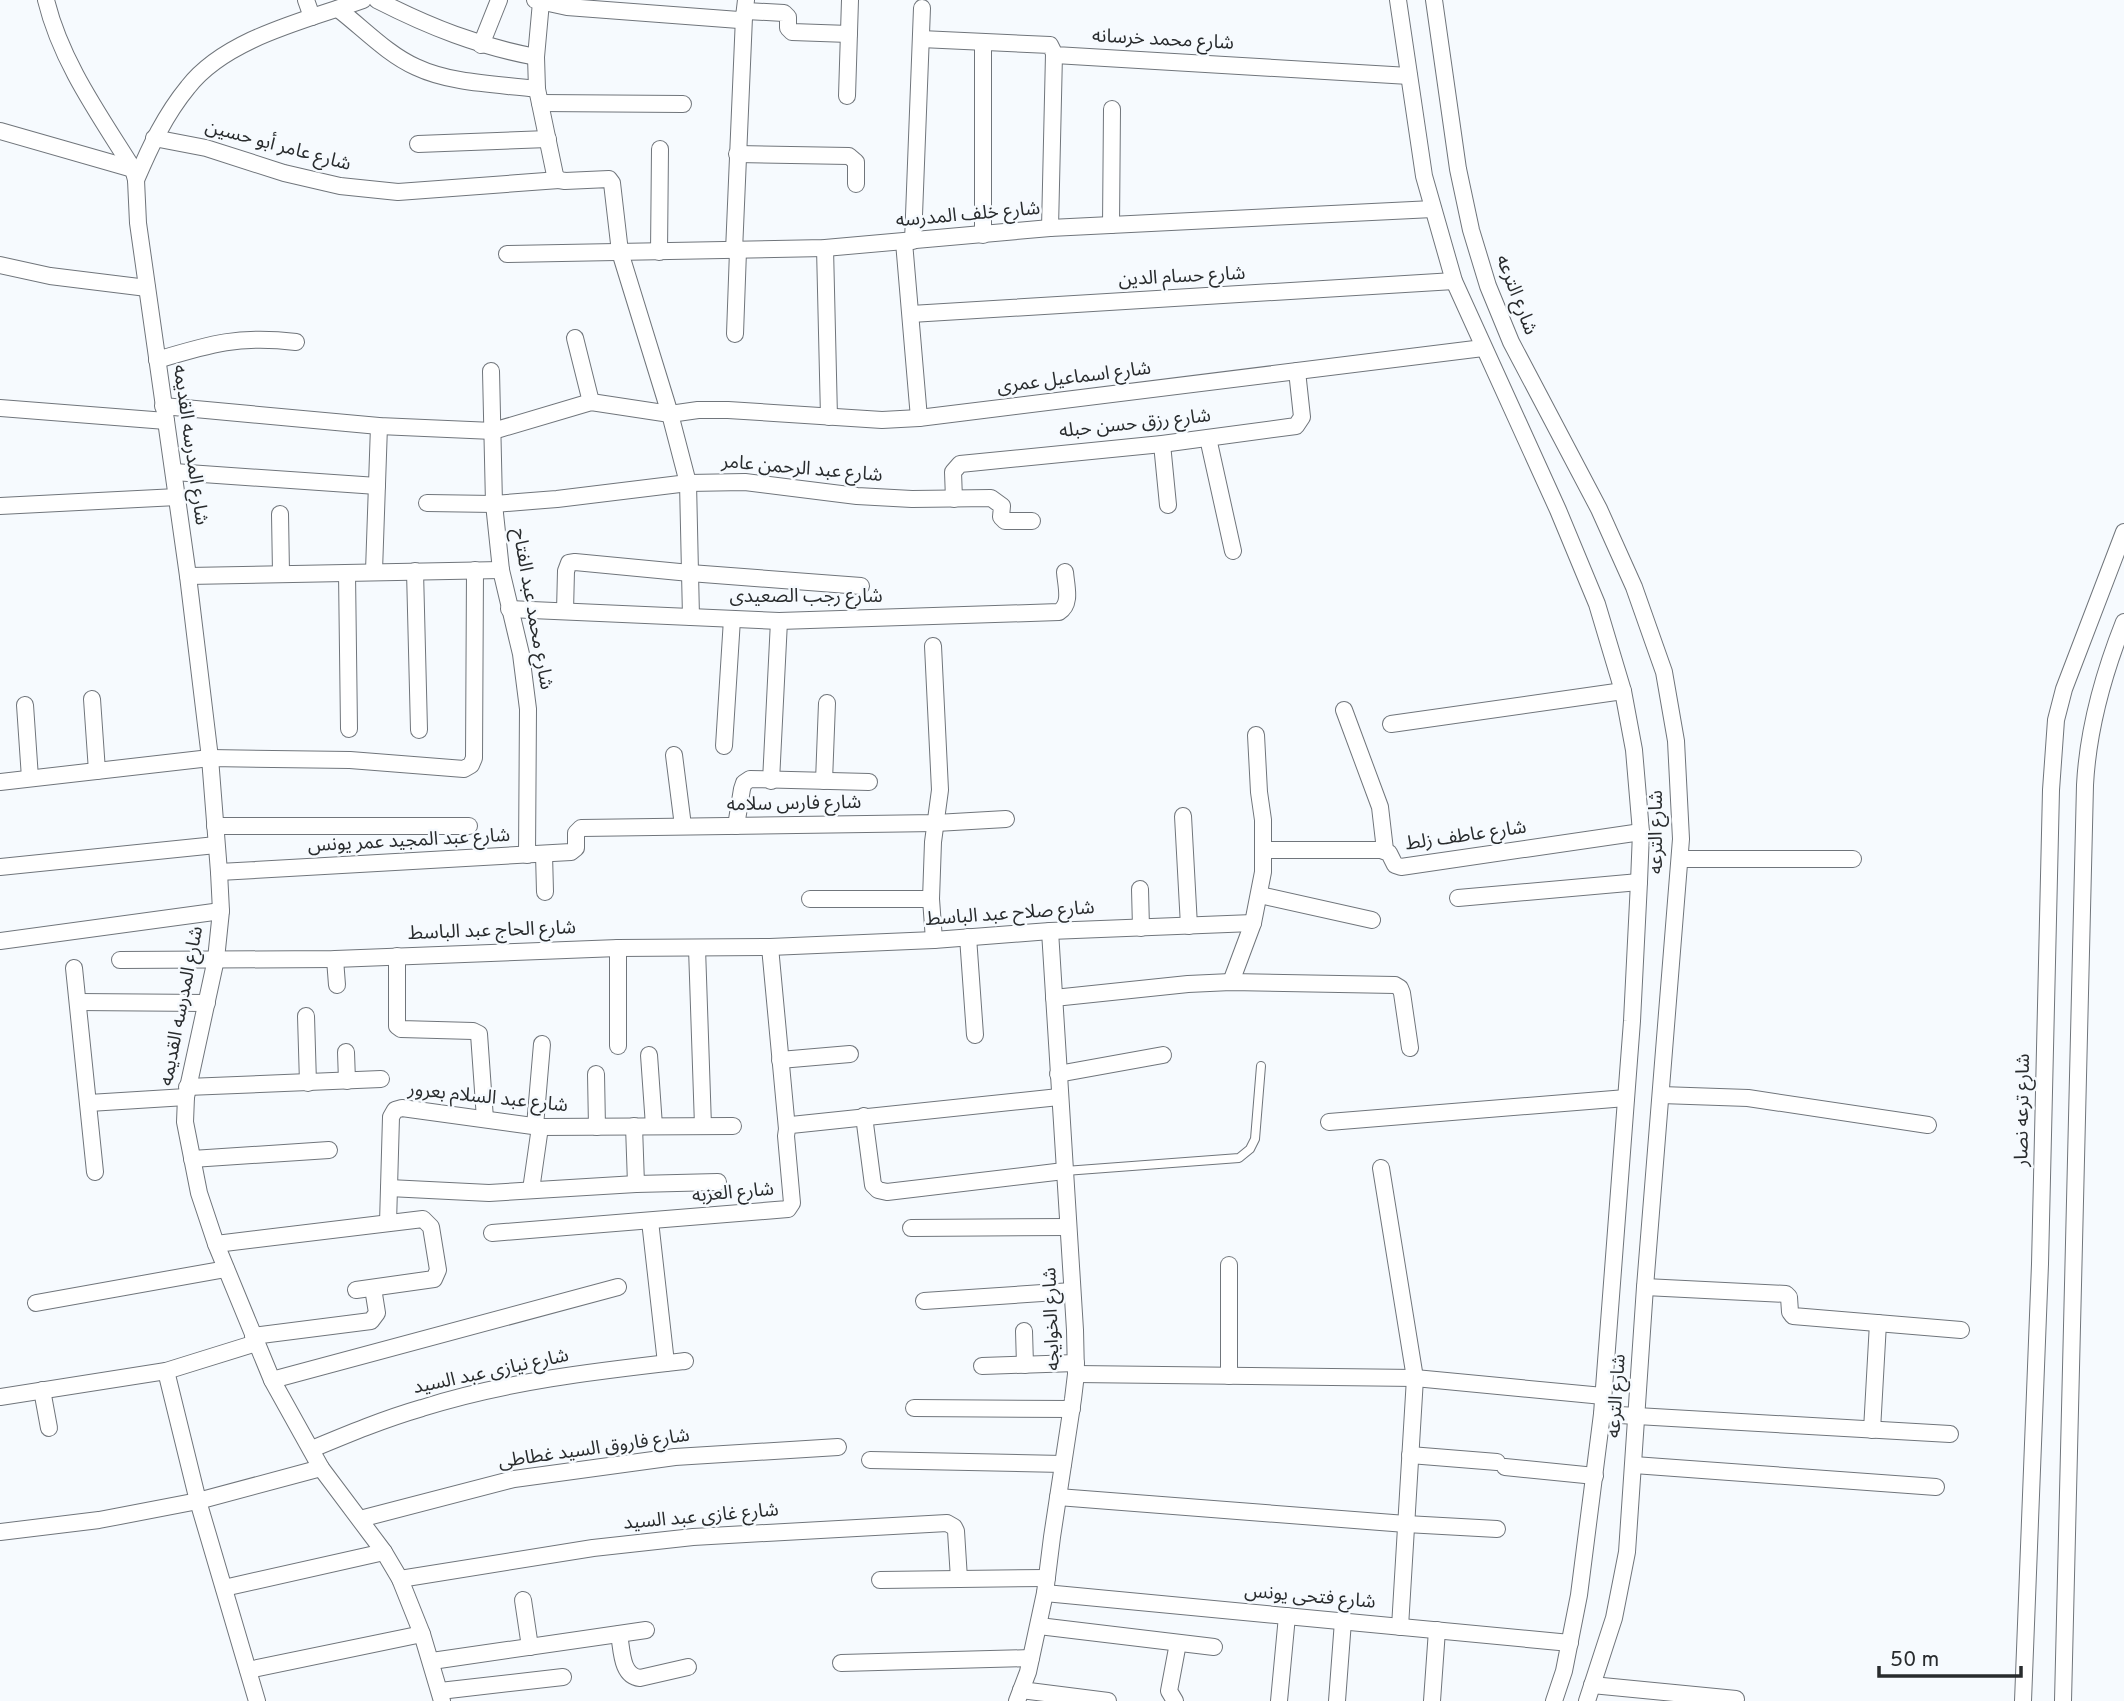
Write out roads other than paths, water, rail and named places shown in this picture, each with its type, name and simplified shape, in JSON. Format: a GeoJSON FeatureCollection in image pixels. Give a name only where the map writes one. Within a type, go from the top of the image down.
{"type":"FeatureCollection","features":[{"type":"Feature","properties":{"kind":"street"},"geometry":{"type":"LineString","coordinates":[[46,0],[50,20],[67,60],[135,175]]}},
{"type":"Feature","properties":{"kind":"street"},"geometry":{"type":"LineString","coordinates":[[306,0],[312,17]]}},
{"type":"Feature","properties":{"kind":"street"},"geometry":{"type":"LineString","coordinates":[[135,175],[154,138],[189,85],[219,59],[251,40],[363,0]]}},
{"type":"Feature","properties":{"kind":"street"},"geometry":{"type":"LineString","coordinates":[[377,0],[425,24],[481,45],[536,57]]}},
{"type":"Feature","properties":{"kind":"street"},"geometry":{"type":"LineString","coordinates":[[481,45],[499,0]]}},
{"type":"Feature","properties":{"kind":"street"},"geometry":{"type":"LineString","coordinates":[[847,96],[850,0]]}},
{"type":"Feature","properties":{"kind":"street","name":"شارع الترعه"},"geometry":{"type":"LineString","coordinates":[[1398,0],[1424,176],[1454,281],[1558,510],[1597,604],[1623,691],[1634,750],[1641,832],[1639,882],[1602,1414],[1579,1595],[1570,1643],[1554,1701]]}},
{"type":"Feature","properties":{"kind":"street","name":"شارع الترعه"},"geometry":{"type":"LineString","coordinates":[[1434,0],[1458,169],[1471,230],[1488,286],[1511,342],[1599,509],[1634,587],[1664,672],[1676,741],[1680,859],[1645,1287],[1628,1552],[1614,1618],[1589,1693]]}},
{"type":"Feature","properties":{"kind":"street"},"geometry":{"type":"LineString","coordinates":[[559,180],[555,175],[538,96],[538,1],[567,7],[738,20],[745,9]]}},
{"type":"Feature","properties":{"kind":"street"},"geometry":{"type":"LineString","coordinates":[[919,418],[908,241],[922,8]]}},
{"type":"Feature","properties":{"kind":"street"},"geometry":{"type":"LineString","coordinates":[[338,9],[396,55],[434,74],[538,96],[683,104]]}},
{"type":"Feature","properties":{"kind":"street"},"geometry":{"type":"LineString","coordinates":[[745,9],[783,13],[788,17],[788,28],[792,32],[849,34]]}},
{"type":"Feature","properties":{"kind":"street"},"geometry":{"type":"LineString","coordinates":[[735,334],[737,154],[745,9]]}},
{"type":"Feature","properties":{"kind":"street","name":"شارع محمد خرسانه"},"geometry":{"type":"LineString","coordinates":[[921,39],[1050,45],[1054,54],[1409,76]]}},
{"type":"Feature","properties":{"kind":"street"},"geometry":{"type":"LineString","coordinates":[[983,42],[983,235]]}},
{"type":"Feature","properties":{"kind":"street"},"geometry":{"type":"LineString","coordinates":[[1050,228],[1054,54]]}},
{"type":"Feature","properties":{"kind":"street"},"geometry":{"type":"LineString","coordinates":[[1111,225],[1112,109]]}},
{"type":"Feature","properties":{"kind":"street"},"geometry":{"type":"LineString","coordinates":[[0,131],[135,175]]}},
{"type":"Feature","properties":{"kind":"street","name":"شارع عامر أبو حسين"},"geometry":{"type":"LineString","coordinates":[[154,138],[206,148],[285,173],[340,186],[398,192],[608,179],[612,183],[620,252]]}},
{"type":"Feature","properties":{"kind":"street"},"geometry":{"type":"LineString","coordinates":[[418,144],[548,139]]}},
{"type":"Feature","properties":{"kind":"street"},"geometry":{"type":"LineString","coordinates":[[659,252],[660,149]]}},
{"type":"Feature","properties":{"kind":"street"},"geometry":{"type":"LineString","coordinates":[[737,154],[849,156],[856,162],[856,184]]}},
{"type":"Feature","properties":{"kind":"street","name":"شارع المدرسه القديمه"},"geometry":{"type":"LineString","coordinates":[[135,175],[138,223],[174,472],[210,758],[219,872],[221,911],[216,959],[186,1092],[186,1122],[192,1159],[199,1193],[216,1244],[272,1380],[321,1468],[384,1552],[400,1579],[432,1661],[441,1696]]}},
{"type":"Feature","properties":{"kind":"street","name":"شارع خلف المدرسه"},"geometry":{"type":"LineString","coordinates":[[508,254],[825,248],[1050,228],[1433,209]]}},
{"type":"Feature","properties":{"kind":"street"},"geometry":{"type":"LineString","coordinates":[[825,248],[829,417]]}},
{"type":"Feature","properties":{"kind":"street"},"geometry":{"type":"LineString","coordinates":[[620,252],[670,414],[688,483],[691,617]]}},
{"type":"Feature","properties":{"kind":"street"},"geometry":{"type":"LineString","coordinates":[[0,265],[50,276],[147,288]]}},
{"type":"Feature","properties":{"kind":"street","name":"شارع حسام الدين"},"geometry":{"type":"LineString","coordinates":[[911,314],[1454,281]]}},
{"type":"Feature","properties":{"kind":"street"},"geometry":{"type":"LineString","coordinates":[[0,408],[164,413],[493,431],[591,402],[575,338]]}},
{"type":"Feature","properties":{"kind":"street"},"geometry":{"type":"LineString","coordinates":[[157,360],[225,341],[270,339],[296,342]]}},
{"type":"Feature","properties":{"kind":"street","name":"شارع اسماعيل عمرى"},"geometry":{"type":"LineString","coordinates":[[591,402],[670,414],[728,410],[882,420],[919,418],[1483,348]]}},
{"type":"Feature","properties":{"kind":"street","name":"شارع محمد عبد الفتاح"},"geometry":{"type":"LineString","coordinates":[[491,370],[494,504],[501,570],[521,654],[528,709],[527,855]]}},
{"type":"Feature","properties":{"kind":"street","name":"شارع رزق حسن حبله"},"geometry":{"type":"LineString","coordinates":[[954,499],[953,472],[960,464],[1161,444],[1296,426],[1302,417],[1297,371]]}},
{"type":"Feature","properties":{"kind":"street"},"geometry":{"type":"LineString","coordinates":[[374,571],[379,426]]}},
{"type":"Feature","properties":{"kind":"street"},"geometry":{"type":"LineString","coordinates":[[1208,438],[1233,551]]}},
{"type":"Feature","properties":{"kind":"street"},"geometry":{"type":"LineString","coordinates":[[1161,444],[1168,505]]}},
{"type":"Feature","properties":{"kind":"street"},"geometry":{"type":"LineString","coordinates":[[174,472],[377,486]]}},
{"type":"Feature","properties":{"kind":"street","name":"شارع عبد الرحمن عامر"},"geometry":{"type":"LineString","coordinates":[[427,503],[494,504],[688,483],[744,482],[857,496],[912,499],[991,498],[1002,506],[1001,517],[1005,521],[1032,521]]}},
{"type":"Feature","properties":{"kind":"street"},"geometry":{"type":"LineString","coordinates":[[0,506],[177,497]]}},
{"type":"Feature","properties":{"kind":"street"},"geometry":{"type":"LineString","coordinates":[[280,514],[281,573]]}},
{"type":"Feature","properties":{"kind":"street","name":"شارع ترعه نصار"},"geometry":{"type":"LineString","coordinates":[[2023,1701],[2040,1264],[2056,720],[2076,656],[2124,532]]}},
{"type":"Feature","properties":{"kind":"street"},"geometry":{"type":"LineString","coordinates":[[565,611],[566,571],[569,563],[575,562],[861,586]]}},
{"type":"Feature","properties":{"kind":"street"},"geometry":{"type":"LineString","coordinates":[[0,782],[210,758],[350,760],[464,769],[471,765],[474,758],[475,570]]}},
{"type":"Feature","properties":{"kind":"street"},"geometry":{"type":"LineString","coordinates":[[187,576],[501,570]]}},
{"type":"Feature","properties":{"kind":"street"},"geometry":{"type":"LineString","coordinates":[[415,571],[419,730]]}},
{"type":"Feature","properties":{"kind":"street","name":"شارع رجب الصعيدى"},"geometry":{"type":"LineString","coordinates":[[509,608],[779,621],[1059,612],[1065,608],[1067,602],[1065,572]]}},
{"type":"Feature","properties":{"kind":"street"},"geometry":{"type":"LineString","coordinates":[[347,573],[349,729]]}},
{"type":"Feature","properties":{"kind":"street"},"geometry":{"type":"LineString","coordinates":[[724,746],[732,619]]}},
{"type":"Feature","properties":{"kind":"street"},"geometry":{"type":"LineString","coordinates":[[771,781],[779,621]]}},
{"type":"Feature","properties":{"kind":"street"},"geometry":{"type":"LineString","coordinates":[[2063,1701],[2086,766],[2097,701],[2124,622]]}},
{"type":"Feature","properties":{"kind":"street"},"geometry":{"type":"LineString","coordinates":[[933,646],[940,790],[931,899],[934,940]]}},
{"type":"Feature","properties":{"kind":"street"},"geometry":{"type":"LineString","coordinates":[[1391,724],[1623,691]]}},
{"type":"Feature","properties":{"kind":"street"},"geometry":{"type":"LineString","coordinates":[[92,699],[97,771]]}},
{"type":"Feature","properties":{"kind":"street"},"geometry":{"type":"LineString","coordinates":[[824,781],[827,703]]}},
{"type":"Feature","properties":{"kind":"street"},"geometry":{"type":"LineString","coordinates":[[25,705],[30,778]]}},
{"type":"Feature","properties":{"kind":"street"},"geometry":{"type":"LineString","coordinates":[[1344,710],[1380,807],[1385,850]]}},
{"type":"Feature","properties":{"kind":"street"},"geometry":{"type":"LineString","coordinates":[[1231,982],[1253,923],[1260,895],[1265,850],[1256,734]]}},
{"type":"Feature","properties":{"kind":"street"},"geometry":{"type":"LineString","coordinates":[[674,755],[683,826]]}},
{"type":"Feature","properties":{"kind":"street"},"geometry":{"type":"LineString","coordinates":[[736,826],[744,783],[750,779],[869,782]]}},
{"type":"Feature","properties":{"kind":"street"},"geometry":{"type":"LineString","coordinates":[[1183,816],[1189,926]]}},
{"type":"Feature","properties":{"kind":"street","name":"شارع فارس سلامه"},"geometry":{"type":"LineString","coordinates":[[582,828],[936,823],[1006,819]]}},
{"type":"Feature","properties":{"kind":"street"},"geometry":{"type":"LineString","coordinates":[[215,826],[469,826]]}},
{"type":"Feature","properties":{"kind":"street","name":"شارع عبد المجيد عمر يونس"},"geometry":{"type":"LineString","coordinates":[[219,872],[574,851],[576,833],[582,828]]}},
{"type":"Feature","properties":{"kind":"street","name":"شارع عاطف زلط"},"geometry":{"type":"LineString","coordinates":[[1265,850],[1385,850],[1392,856],[1395,865],[1401,867],[1641,832]]}},
{"type":"Feature","properties":{"kind":"street"},"geometry":{"type":"LineString","coordinates":[[0,867],[216,845]]}},
{"type":"Feature","properties":{"kind":"street"},"geometry":{"type":"LineString","coordinates":[[544,854],[545,892]]}},
{"type":"Feature","properties":{"kind":"street"},"geometry":{"type":"LineString","coordinates":[[1680,859],[1853,859]]}},
{"type":"Feature","properties":{"kind":"street"},"geometry":{"type":"LineString","coordinates":[[1458,898],[1639,882]]}},
{"type":"Feature","properties":{"kind":"street"},"geometry":{"type":"LineString","coordinates":[[1140,889],[1141,928]]}},
{"type":"Feature","properties":{"kind":"street"},"geometry":{"type":"LineString","coordinates":[[1260,895],[1372,920]]}},
{"type":"Feature","properties":{"kind":"street"},"geometry":{"type":"LineString","coordinates":[[810,899],[931,899]]}},
{"type":"Feature","properties":{"kind":"street"},"geometry":{"type":"LineString","coordinates":[[0,941],[221,911]]}},
{"type":"Feature","properties":{"kind":"street","name":"شارع صلاح عبد الباسط"},"geometry":{"type":"LineString","coordinates":[[770,947],[1253,923]]}},
{"type":"Feature","properties":{"kind":"street","name":"شارع الخوايجه"},"geometry":{"type":"LineString","coordinates":[[1019,1695],[1031,1658],[1046,1586],[1076,1369],[1051,931]]}},
{"type":"Feature","properties":{"kind":"street"},"geometry":{"type":"LineString","coordinates":[[968,937],[975,1035]]}},
{"type":"Feature","properties":{"kind":"street"},"geometry":{"type":"LineString","coordinates":[[770,947],[787,1129],[797,1123],[1059,1097]]}},
{"type":"Feature","properties":{"kind":"street","name":"شارع الحاج عبد الباسط"},"geometry":{"type":"LineString","coordinates":[[120,960],[335,959],[618,948],[770,947]]}},
{"type":"Feature","properties":{"kind":"street"},"geometry":{"type":"LineString","coordinates":[[618,948],[618,1046]]}},
{"type":"Feature","properties":{"kind":"street"},"geometry":{"type":"LineString","coordinates":[[697,948],[703,1126]]}},
{"type":"Feature","properties":{"kind":"street"},"geometry":{"type":"LineString","coordinates":[[397,956],[396,1023],[401,1029],[477,1032],[481,1038],[485,1119]]}},
{"type":"Feature","properties":{"kind":"street"},"geometry":{"type":"LineString","coordinates":[[335,959],[337,985]]}},
{"type":"Feature","properties":{"kind":"street"},"geometry":{"type":"LineString","coordinates":[[74,968],[95,1172]]}},
{"type":"Feature","properties":{"kind":"street"},"geometry":{"type":"LineString","coordinates":[[1054,998],[1231,982],[1389,985],[1400,988],[1410,1048]]}},
{"type":"Feature","properties":{"kind":"street"},"geometry":{"type":"LineString","coordinates":[[78,1002],[207,1003]]}},
{"type":"Feature","properties":{"kind":"street"},"geometry":{"type":"LineString","coordinates":[[306,1016],[308,1083]]}},
{"type":"Feature","properties":{"kind":"street"},"geometry":{"type":"LineString","coordinates":[[531,1190],[542,1044]]}},
{"type":"Feature","properties":{"kind":"street"},"geometry":{"type":"LineString","coordinates":[[346,1052],[347,1081]]}},
{"type":"Feature","properties":{"kind":"street"},"geometry":{"type":"LineString","coordinates":[[780,1060],[850,1054]]}},
{"type":"Feature","properties":{"kind":"street"},"geometry":{"type":"LineString","coordinates":[[649,1055],[654,1126]]}},
{"type":"Feature","properties":{"kind":"street"},"geometry":{"type":"LineString","coordinates":[[1058,1074],[1163,1055]]}},
{"type":"Feature","properties":{"kind":"street"},"geometry":{"type":"LineString","coordinates":[[596,1074],[597,1127]]}},
{"type":"Feature","properties":{"kind":"street"},"geometry":{"type":"LineString","coordinates":[[89,1103],[186,1092],[381,1079]]}},
{"type":"Feature","properties":{"kind":"street"},"geometry":{"type":"LineString","coordinates":[[1661,1095],[1748,1098],[1928,1125]]}},
{"type":"Feature","properties":{"kind":"street"},"geometry":{"type":"LineString","coordinates":[[1329,1122],[1626,1098]]}},
{"type":"Feature","properties":{"kind":"street","name":"شارع عبد السلام بعرور"},"geometry":{"type":"LineString","coordinates":[[388,1223],[391,1117],[395,1110],[402,1108],[537,1127],[733,1126]]}},
{"type":"Feature","properties":{"kind":"street"},"geometry":{"type":"LineString","coordinates":[[864,1116],[873,1185],[878,1190],[887,1192],[1064,1171]]}},
{"type":"Feature","properties":{"kind":"street"},"geometry":{"type":"LineString","coordinates":[[634,1126],[636,1184]]}},
{"type":"Feature","properties":{"kind":"street","name":"شارع العزبه"},"geometry":{"type":"LineString","coordinates":[[492,1233],[788,1209],[792,1203],[787,1129]]}},
{"type":"Feature","properties":{"kind":"street"},"geometry":{"type":"LineString","coordinates":[[192,1159],[329,1150]]}},
{"type":"Feature","properties":{"kind":"street"},"geometry":{"type":"LineString","coordinates":[[1381,1168],[1415,1378],[1401,1627]]}},
{"type":"Feature","properties":{"kind":"street"},"geometry":{"type":"LineString","coordinates":[[389,1188],[489,1193],[718,1182]]}},
{"type":"Feature","properties":{"kind":"street"},"geometry":{"type":"LineString","coordinates":[[216,1244],[422,1219],[431,1227],[438,1275],[430,1281],[356,1290]]}},
{"type":"Feature","properties":{"kind":"street"},"geometry":{"type":"LineString","coordinates":[[650,1221],[666,1363]]}},
{"type":"Feature","properties":{"kind":"street"},"geometry":{"type":"LineString","coordinates":[[911,1228],[1068,1227]]}},
{"type":"Feature","properties":{"kind":"street"},"geometry":{"type":"LineString","coordinates":[[1228,1376],[1229,1265]]}},
{"type":"Feature","properties":{"kind":"street"},"geometry":{"type":"LineString","coordinates":[[36,1303],[226,1269]]}},
{"type":"Feature","properties":{"kind":"street"},"geometry":{"type":"LineString","coordinates":[[272,1380],[618,1287]]}},
{"type":"Feature","properties":{"kind":"street"},"geometry":{"type":"LineString","coordinates":[[1645,1287],[1786,1294],[1790,1297],[1790,1312],[1793,1316],[1961,1330]]}},
{"type":"Feature","properties":{"kind":"street"},"geometry":{"type":"LineString","coordinates":[[0,1397],[166,1371],[255,1340],[371,1321],[377,1313],[373,1288]]}},
{"type":"Feature","properties":{"kind":"street"},"geometry":{"type":"LineString","coordinates":[[924,1301],[1072,1291]]}},
{"type":"Feature","properties":{"kind":"street"},"geometry":{"type":"LineString","coordinates":[[1872,1430],[1878,1323]]}},
{"type":"Feature","properties":{"kind":"street"},"geometry":{"type":"LineString","coordinates":[[1024,1331],[1025,1365]]}},
{"type":"Feature","properties":{"kind":"street","name":"شارع نيازى عبد السيد"},"geometry":{"type":"LineString","coordinates":[[312,1449],[379,1422],[463,1396],[568,1376],[685,1361]]}},
{"type":"Feature","properties":{"kind":"street","name":"شارع الترعه"},"geometry":{"type":"LineString","coordinates":[[982,1366],[1025,1365],[1228,1376],[1415,1378],[1603,1396]]}},
{"type":"Feature","properties":{"kind":"street"},"geometry":{"type":"LineString","coordinates":[[166,1371],[198,1501],[257,1701]]}},
{"type":"Feature","properties":{"kind":"street"},"geometry":{"type":"LineString","coordinates":[[42,1390],[49,1428]]}},
{"type":"Feature","properties":{"kind":"street"},"geometry":{"type":"LineString","coordinates":[[914,1408],[1072,1409]]}},
{"type":"Feature","properties":{"kind":"street"},"geometry":{"type":"LineString","coordinates":[[1602,1414],[1950,1434]]}},
{"type":"Feature","properties":{"kind":"street","name":"شارع فاروق السيد غطاطى"},"geometry":{"type":"LineString","coordinates":[[360,1520],[514,1479],[675,1457],[838,1447]]}},
{"type":"Feature","properties":{"kind":"street"},"geometry":{"type":"LineString","coordinates":[[1410,1455],[1595,1476]]}},
{"type":"Feature","properties":{"kind":"street"},"geometry":{"type":"LineString","coordinates":[[870,1460],[1063,1464]]}},
{"type":"Feature","properties":{"kind":"street"},"geometry":{"type":"LineString","coordinates":[[1634,1465],[1936,1487]]}},
{"type":"Feature","properties":{"kind":"street"},"geometry":{"type":"LineString","coordinates":[[0,1532],[99,1520],[198,1501],[321,1468]]}},
{"type":"Feature","properties":{"kind":"street"},"geometry":{"type":"LineString","coordinates":[[1058,1497],[1497,1529]]}},
{"type":"Feature","properties":{"kind":"street","name":"شارع غازى عبد السيد"},"geometry":{"type":"LineString","coordinates":[[400,1579],[593,1548],[804,1530],[947,1523],[957,1531],[959,1579]]}},
{"type":"Feature","properties":{"kind":"street"},"geometry":{"type":"LineString","coordinates":[[224,1588],[384,1552]]}},
{"type":"Feature","properties":{"kind":"street","name":"شارع فتحى يونس"},"geometry":{"type":"LineString","coordinates":[[880,1580],[959,1579],[1046,1586],[1287,1616],[1570,1643]]}},
{"type":"Feature","properties":{"kind":"street"},"geometry":{"type":"LineString","coordinates":[[523,1600],[530,1647]]}},
{"type":"Feature","properties":{"kind":"street"},"geometry":{"type":"LineString","coordinates":[[1279,1701],[1287,1616]]}},
{"type":"Feature","properties":{"kind":"street"},"geometry":{"type":"LineString","coordinates":[[1337,1701],[1343,1621]]}},
{"type":"Feature","properties":{"kind":"street"},"geometry":{"type":"LineString","coordinates":[[1038,1626],[1214,1647]]}},
{"type":"Feature","properties":{"kind":"street"},"geometry":{"type":"LineString","coordinates":[[432,1661],[646,1630]]}},
{"type":"Feature","properties":{"kind":"street"},"geometry":{"type":"LineString","coordinates":[[1432,1701],[1437,1630]]}},
{"type":"Feature","properties":{"kind":"street"},"geometry":{"type":"LineString","coordinates":[[248,1670],[422,1634]]}},
{"type":"Feature","properties":{"kind":"street"},"geometry":{"type":"LineString","coordinates":[[619,1634],[627,1671],[632,1677],[640,1678],[688,1667]]}},
{"type":"Feature","properties":{"kind":"street"},"geometry":{"type":"LineString","coordinates":[[1175,1701],[1169,1691],[1178,1643]]}},
{"type":"Feature","properties":{"kind":"street"},"geometry":{"type":"LineString","coordinates":[[841,1663],[1031,1658]]}},
{"type":"Feature","properties":{"kind":"street"},"geometry":{"type":"LineString","coordinates":[[441,1696],[563,1677]]}},
{"type":"Feature","properties":{"kind":"street"},"geometry":{"type":"LineString","coordinates":[[1589,1693],[1736,1699]]}},
{"type":"Feature","properties":{"kind":"street"},"geometry":{"type":"LineString","coordinates":[[1019,1695],[1108,1701]]}},
{"type":"Feature","properties":{"kind":"lane"},"geometry":{"type":"LineString","coordinates":[[1064,1171],[1239,1158],[1250,1149],[1255,1139],[1261,1066]]}}]}
